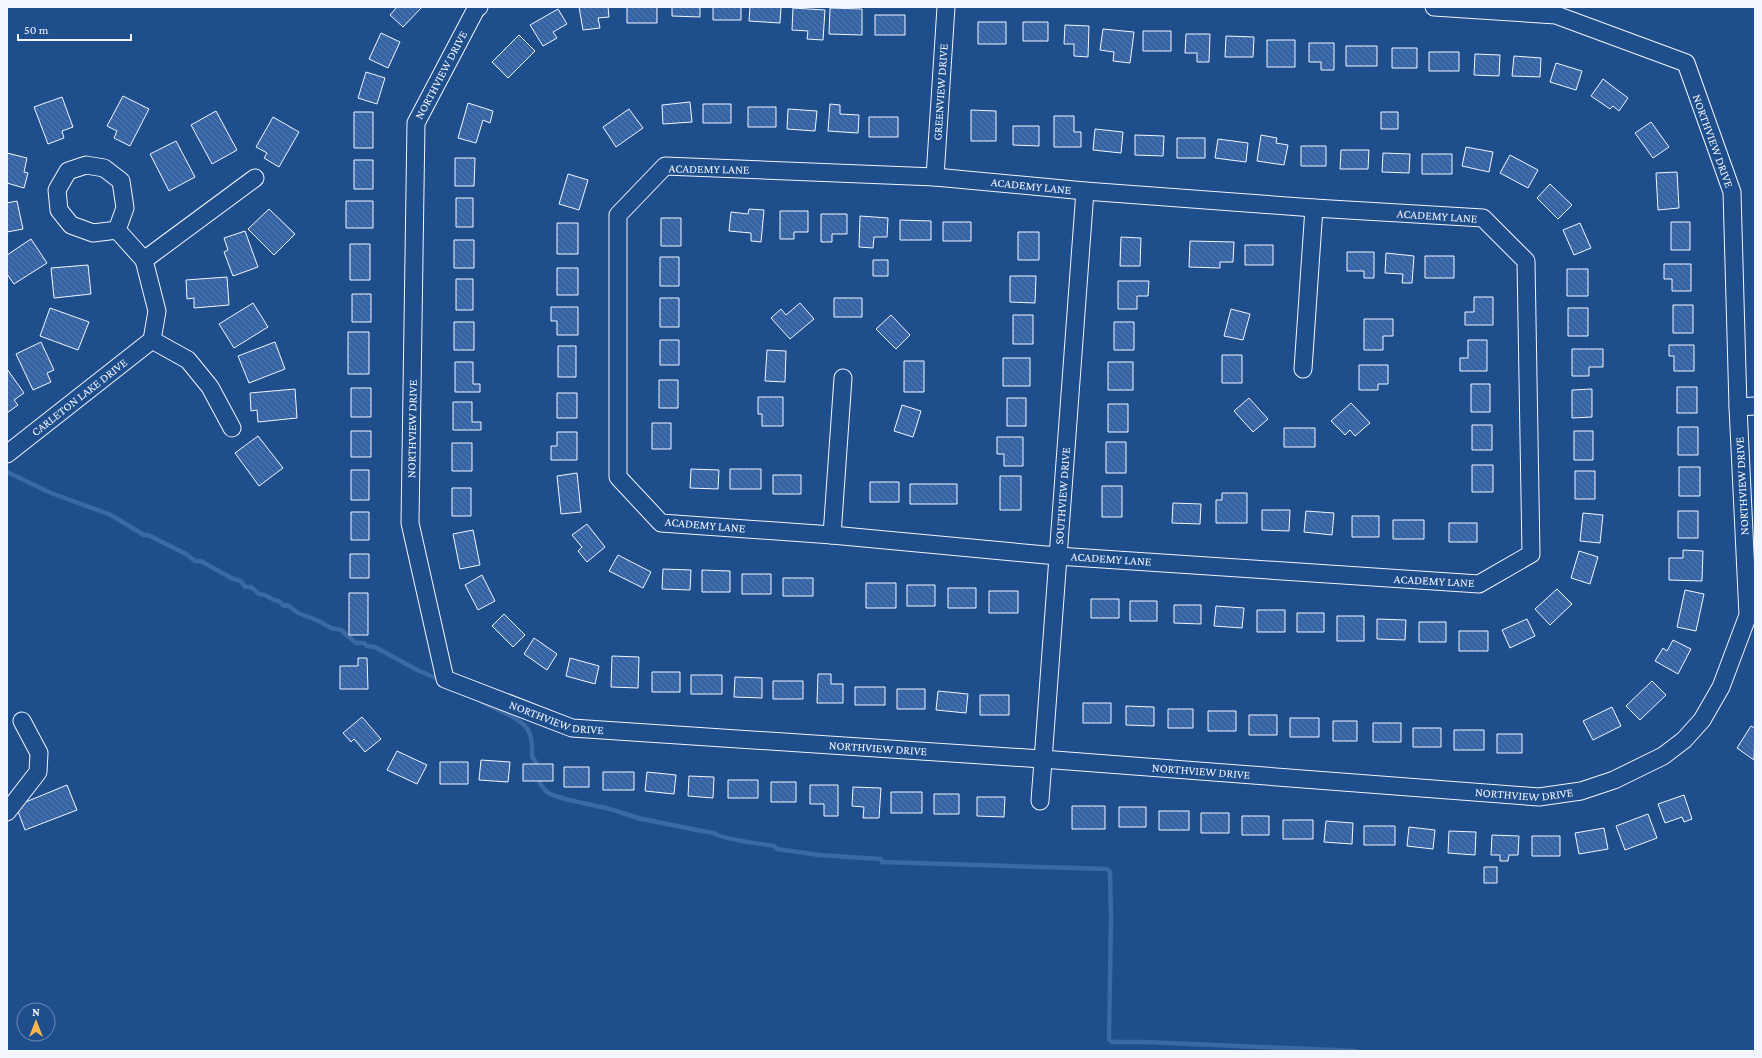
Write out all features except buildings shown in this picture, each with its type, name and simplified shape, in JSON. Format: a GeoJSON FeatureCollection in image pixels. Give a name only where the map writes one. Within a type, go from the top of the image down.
{"type":"FeatureCollection","features":[{"type":"Feature","properties":{"kind":"street","name":"NORTHVIEW DRIVE"},"geometry":{"type":"LineString","coordinates":[[479,7],[476,8],[416,123],[410,524],[445,679],[572,728],[1042,759],[1539,797],[1581,791],[1614,780],[1663,756],[1684,740],[1702,720],[1720,687],[1748,615],[1747,406],[1732,192],[1686,63],[1556,15],[1434,7]]}},
{"type":"Feature","properties":{"kind":"street","name":"GREENVIEW DRIVE"},"geometry":{"type":"LineString","coordinates":[[935,177],[946,7]]}},
{"type":"Feature","properties":{"kind":"street"},"geometry":{"type":"LineString","coordinates":[[86,165],[104,168],[121,181],[125,208],[117,230],[93,233],[71,225],[59,210],[57,190],[68,171],[86,165]]}},
{"type":"Feature","properties":{"kind":"street","name":"ACADEMY LANE"},"geometry":{"type":"LineString","coordinates":[[665,166],[935,177],[1084,191],[1314,208],[1483,218],[1526,261],[1530,554],[1479,584],[1056,556],[832,536],[661,523],[618,477],[618,215],[665,166]]}},
{"type":"Feature","properties":{"kind":"street"},"geometry":{"type":"LineString","coordinates":[[144,260],[255,178]]}},
{"type":"Feature","properties":{"kind":"street","name":"SOUTHVIEW DRIVE"},"geometry":{"type":"LineString","coordinates":[[1040,800],[1056,556],[1084,191]]}},
{"type":"Feature","properties":{"kind":"street"},"geometry":{"type":"LineString","coordinates":[[1304,369],[1314,208]]}},
{"type":"Feature","properties":{"kind":"street"},"geometry":{"type":"LineString","coordinates":[[117,230],[144,260],[157,311],[152,340],[188,360],[210,387],[232,428]]}},
{"type":"Feature","properties":{"kind":"street","name":"CARLETON LAKE DRIVE"},"geometry":{"type":"LineString","coordinates":[[7,454],[152,340]]}},
{"type":"Feature","properties":{"kind":"street"},"geometry":{"type":"LineString","coordinates":[[832,536],[843,378]]}},
{"type":"Feature","properties":{"kind":"street"},"geometry":{"type":"LineString","coordinates":[[7,812],[38,772],[39,753],[22,721]]}},
{"type":"Feature","properties":{"kind":"waterway"},"geometry":{"type":"LineString","coordinates":[[7,472],[51,493],[111,515],[144,535],[148,535],[186,554],[195,561],[201,561],[231,578],[241,581],[245,587],[251,587],[259,594],[279,601],[284,606],[288,605],[298,613],[319,621],[331,628],[341,630],[356,643],[364,643],[367,646],[375,647],[417,670],[441,680]]}},
{"type":"Feature","properties":{"kind":"waterway"},"geometry":{"type":"LineString","coordinates":[[482,702],[501,711],[526,727],[531,738],[532,757],[536,762],[539,782],[547,792],[558,797],[606,808],[642,819],[714,833],[732,839],[774,846],[777,849],[819,855],[881,859],[882,862],[1107,869],[1110,872],[1111,918],[1109,1039],[1112,1042],[1145,1042],[1355,1051]]}}]}
